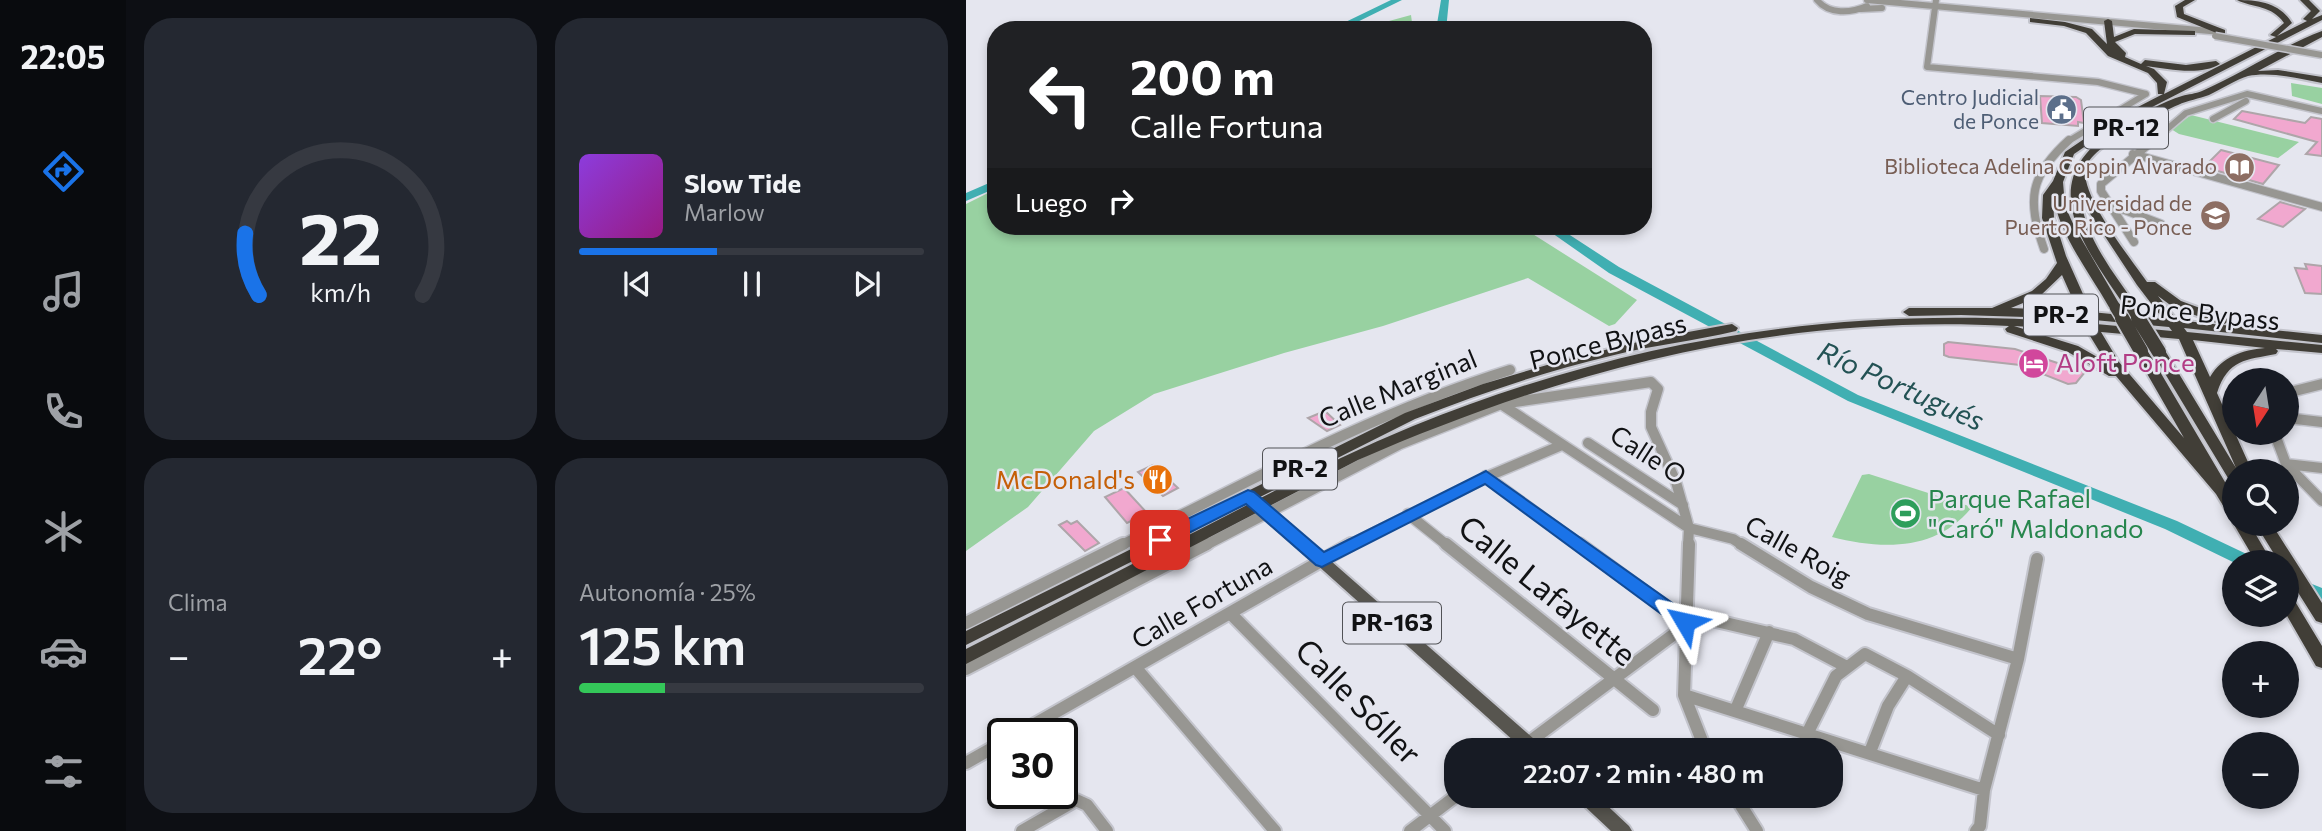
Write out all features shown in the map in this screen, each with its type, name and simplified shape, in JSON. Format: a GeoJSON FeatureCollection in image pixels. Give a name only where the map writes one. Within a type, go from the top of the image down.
{"type":"FeatureCollection","features":[{"type":"Feature","properties":{"kind":"highway"},"geometry":{"type":"LineString","coordinates":[[2191,0],[2179,6],[2180,16],[2218,34]]}},
{"type":"Feature","properties":{"kind":"highway"},"geometry":{"type":"LineString","coordinates":[[2241,0],[2268,7],[2286,17],[2288,23],[2274,35]]}},
{"type":"Feature","properties":{"kind":"highway"},"geometry":{"type":"LineString","coordinates":[[2304,0],[2316,11],[2307,19]]}},
{"type":"Feature","properties":{"kind":"highway"},"geometry":{"type":"LineString","coordinates":[[2123,118],[2126,112],[2161,92],[2322,11]]}},
{"type":"Feature","properties":{"kind":"highway","name":"PR-12"},"geometry":{"type":"LineString","coordinates":[[2058,181],[2070,152],[2092,135],[2322,17]]}},
{"type":"Feature","properties":{"kind":"highway"},"geometry":{"type":"LineString","coordinates":[[2033,20],[2065,24],[2089,31],[2114,57],[2154,73],[2162,82],[2161,92]]}},
{"type":"Feature","properties":{"kind":"highway"},"geometry":{"type":"LineString","coordinates":[[2108,23],[2112,48],[2122,55],[2151,65],[2192,68],[2216,64]]}},
{"type":"Feature","properties":{"kind":"highway","name":"PR-12"},"geometry":{"type":"LineString","coordinates":[[2224,459],[2132,309],[2074,207],[2073,184],[2080,166],[2106,140],[2322,28]]}},
{"type":"Feature","properties":{"kind":"highway"},"geometry":{"type":"LineString","coordinates":[[2111,41],[2134,31],[2192,33]]}},
{"type":"Feature","properties":{"kind":"highway"},"geometry":{"type":"LineString","coordinates":[[2179,101],[2196,97],[2241,76],[2322,34]]}},
{"type":"Feature","properties":{"kind":"highway"},"geometry":{"type":"LineString","coordinates":[[2303,51],[2322,54]]}},
{"type":"Feature","properties":{"kind":"highway"},"geometry":{"type":"LineString","coordinates":[[2286,53],[2277,60],[2280,66],[2300,75],[2322,79]]}},
{"type":"Feature","properties":{"kind":"highway"},"geometry":{"type":"LineString","coordinates":[[2241,76],[2268,72],[2322,79]]}},
{"type":"Feature","properties":{"kind":"highway"},"geometry":{"type":"LineString","coordinates":[[2080,166],[2084,196],[2127,262],[2183,337],[2240,459]]}},
{"type":"Feature","properties":{"kind":"highway"},"geometry":{"type":"LineString","coordinates":[[2058,181],[2048,195],[2048,218],[2063,263],[2089,322],[2107,355],[2222,491]]}},
{"type":"Feature","properties":{"kind":"highway"},"geometry":{"type":"LineString","coordinates":[[2058,181],[2064,218],[2206,471]]}},
{"type":"Feature","properties":{"kind":"highway"},"geometry":{"type":"LineString","coordinates":[[2127,262],[2159,292],[2189,310],[2304,342]]}},
{"type":"Feature","properties":{"kind":"highway"},"geometry":{"type":"LineString","coordinates":[[1985,316],[2037,295],[2056,278],[2063,263]]}},
{"type":"Feature","properties":{"kind":"highway","name":"Ponce Bypass"},"geometry":{"type":"LineString","coordinates":[[966,657],[1264,509],[1353,457],[1489,400],[1657,347],[1799,320],[1892,312],[2173,324],[2304,342],[2322,349]]}},
{"type":"Feature","properties":{"kind":"highway"},"geometry":{"type":"LineString","coordinates":[[1985,316],[2073,349],[2105,366],[2134,389]]}},
{"type":"Feature","properties":{"kind":"highway","name":"Ponce Bypass"},"geometry":{"type":"LineString","coordinates":[[966,639],[1248,496],[1397,416],[1609,353],[1814,327],[1985,316]]}},
{"type":"Feature","properties":{"kind":"highway","name":"Ponce Bypass"},"geometry":{"type":"LineString","coordinates":[[2089,322],[2183,337],[2304,342],[2322,339]]}},
{"type":"Feature","properties":{"kind":"highway"},"geometry":{"type":"LineString","coordinates":[[2210,394],[2219,370],[2235,358],[2304,342]]}},
{"type":"Feature","properties":{"kind":"highway"},"geometry":{"type":"LineString","coordinates":[[1565,353],[1609,353]]}},
{"type":"Feature","properties":{"kind":"highway"},"geometry":{"type":"LineString","coordinates":[[2271,536],[2322,617]]}},
{"type":"Feature","properties":{"kind":"highway"},"geometry":{"type":"LineString","coordinates":[[2299,622],[2322,661]]}},
{"type":"Feature","properties":{"kind":"main road","name":"PR-163"},"geometry":{"type":"LineString","coordinates":[[1248,496],[1516,738]]}},
{"type":"Feature","properties":{"kind":"main road"},"geometry":{"type":"LineString","coordinates":[[1598,808],[1623,831]]}},
{"type":"Feature","properties":{"kind":"street"},"geometry":{"type":"LineString","coordinates":[[1817,0],[1819,5],[1829,9],[1934,10],[2218,34],[2322,54]]}},
{"type":"Feature","properties":{"kind":"street"},"geometry":{"type":"LineString","coordinates":[[1861,9],[1868,5],[1867,0],[2033,20],[2108,23],[2218,34],[2303,51]]}},
{"type":"Feature","properties":{"kind":"street"},"geometry":{"type":"LineString","coordinates":[[1936,0],[1927,67],[2098,82],[2146,94],[2082,128],[2064,142],[2038,178],[2033,211],[2044,249]]}},
{"type":"Feature","properties":{"kind":"street"},"geometry":{"type":"LineString","coordinates":[[2134,242],[2101,191],[2101,184],[2133,154],[2186,113],[2247,94],[2322,109]]}},
{"type":"Feature","properties":{"kind":"street"},"geometry":{"type":"LineString","coordinates":[[2213,119],[2244,100],[2232,98]]}},
{"type":"Feature","properties":{"kind":"street"},"geometry":{"type":"LineString","coordinates":[[2133,154],[2322,207]]}},
{"type":"Feature","properties":{"kind":"street"},"geometry":{"type":"LineString","coordinates":[[2109,204],[2161,224]]}},
{"type":"Feature","properties":{"kind":"street","name":"Calle Marginal"},"geometry":{"type":"LineString","coordinates":[[966,623],[1237,485],[1510,370]]}},
{"type":"Feature","properties":{"kind":"street"},"geometry":{"type":"LineString","coordinates":[[966,670],[1264,509],[1400,444],[1501,404],[1651,382],[1658,388],[1651,412],[1651,427],[1683,505],[1689,528],[1684,695],[1701,738]]}},
{"type":"Feature","properties":{"kind":"street"},"geometry":{"type":"LineString","coordinates":[[2300,390],[2322,384]]}},
{"type":"Feature","properties":{"kind":"street","name":"Calle Roig"},"geometry":{"type":"LineString","coordinates":[[1501,404],[1689,528],[1733,539],[1811,587],[1868,614],[2018,659]]}},
{"type":"Feature","properties":{"kind":"street"},"geometry":{"type":"LineString","coordinates":[[2300,419],[2322,422]]}},
{"type":"Feature","properties":{"kind":"street","name":"Calle O"},"geometry":{"type":"LineString","coordinates":[[1588,443],[1683,505]]}},
{"type":"Feature","properties":{"kind":"street","name":"Calle Fortuna"},"geometry":{"type":"LineString","coordinates":[[1045,718],[1408,513],[1486,476],[1563,446]]}},
{"type":"Feature","properties":{"kind":"street"},"geometry":{"type":"LineString","coordinates":[[2299,465],[2322,468]]}},
{"type":"Feature","properties":{"kind":"street"},"geometry":{"type":"LineString","coordinates":[[1486,476],[1686,620],[1769,632],[1794,639],[1845,666]]}},
{"type":"Feature","properties":{"kind":"street"},"geometry":{"type":"LineString","coordinates":[[2299,477],[2322,501]]}},
{"type":"Feature","properties":{"kind":"street","name":"Calle Lafayette"},"geometry":{"type":"LineString","coordinates":[[1408,513],[1653,710]]}},
{"type":"Feature","properties":{"kind":"street"},"geometry":{"type":"LineString","coordinates":[[1976,831],[1980,826],[1984,790],[2018,659],[2037,559]]}},
{"type":"Feature","properties":{"kind":"street","name":"Calle Sóller"},"geometry":{"type":"LineString","coordinates":[[1230,613],[1445,831]]}},
{"type":"Feature","properties":{"kind":"street"},"geometry":{"type":"LineString","coordinates":[[1540,738],[1686,620]]}},
{"type":"Feature","properties":{"kind":"street"},"geometry":{"type":"LineString","coordinates":[[1736,709],[1769,632]]}},
{"type":"Feature","properties":{"kind":"street"},"geometry":{"type":"LineString","coordinates":[[1808,732],[1834,678],[1845,666],[1866,654],[1907,676],[1999,735]]}},
{"type":"Feature","properties":{"kind":"street"},"geometry":{"type":"LineString","coordinates":[[1135,667],[1275,831]]}},
{"type":"Feature","properties":{"kind":"street"},"geometry":{"type":"LineString","coordinates":[[1870,752],[1888,706],[1907,676]]}},
{"type":"Feature","properties":{"kind":"street"},"geometry":{"type":"LineString","coordinates":[[1684,695],[1736,709],[1984,790]]}},
{"type":"Feature","properties":{"kind":"street"},"geometry":{"type":"LineString","coordinates":[[966,763],[987,751]]}},
{"type":"Feature","properties":{"kind":"street"},"geometry":{"type":"LineString","coordinates":[[1022,831],[1076,800],[1087,806],[1107,831]]}},
{"type":"Feature","properties":{"kind":"street"},"geometry":{"type":"LineString","coordinates":[[1410,831],[1444,805]]}},
{"type":"Feature","properties":{"kind":"street"},"geometry":{"type":"LineString","coordinates":[[1743,808],[1757,831]]}},
{"type":"Feature","properties":{"kind":"green space"},"geometry":{"type":"Polygon","coordinates":[[[1411,15],[1412,21],[1389,21],[1411,15]]]}},
{"type":"Feature","properties":{"kind":"green space"},"geometry":{"type":"Polygon","coordinates":[[[2291,83],[2322,88],[2322,104],[2292,96],[2291,83]]]}},
{"type":"Feature","properties":{"kind":"green space"},"geometry":{"type":"Polygon","coordinates":[[[2191,115],[2299,142],[2278,158],[2179,134],[2171,129],[2191,115]]]}},
{"type":"Feature","properties":{"kind":"green space"},"geometry":{"type":"Polygon","coordinates":[[[987,194],[987,235],[1534,235],[1637,300],[1615,324],[1609,326],[1528,278],[1383,326],[1284,353],[1154,394],[1094,431],[1028,507],[966,551],[966,204],[987,194]]]}},
{"type":"Feature","properties":{"kind":"green space","name":"Parque Rafael \"Caró\" Maldonado"},"geometry":{"type":"Polygon","coordinates":[[[1869,474],[1972,507],[1943,532],[1908,543],[1870,544],[1832,537],[1862,475],[1869,474]]]}},
{"type":"Feature","properties":{"kind":"building","name":"Centro Judicial de Ponce"},"geometry":{"type":"Polygon","coordinates":[[[2040,96],[2076,97],[2081,100],[2084,123],[2078,122],[2078,126],[2042,123],[2040,96]]]}},
{"type":"Feature","properties":{"kind":"building"},"geometry":{"type":"Polygon","coordinates":[[[2242,111],[2305,123],[2311,117],[2322,119],[2322,156],[2306,154],[2317,142],[2234,119],[2242,111]]]}},
{"type":"Feature","properties":{"kind":"building","name":"Biblioteca Adelina Coppin Alvarado"},"geometry":{"type":"Polygon","coordinates":[[[2221,150],[2279,165],[2263,184],[2204,167],[2221,150]]]}},
{"type":"Feature","properties":{"kind":"building"},"geometry":{"type":"Polygon","coordinates":[[[2280,202],[2305,209],[2283,227],[2258,219],[2280,202]]]}},
{"type":"Feature","properties":{"kind":"building"},"geometry":{"type":"Polygon","coordinates":[[[2305,264],[2322,266],[2322,294],[2305,293],[2295,268],[2307,269],[2305,264]]]}},
{"type":"Feature","properties":{"kind":"building","name":"Aloft Ponce"},"geometry":{"type":"Polygon","coordinates":[[[1948,342],[2015,349],[2085,372],[2076,383],[2068,384],[2020,365],[1949,357],[1944,355],[1944,344],[1948,342]]]}},
{"type":"Feature","properties":{"kind":"building"},"geometry":{"type":"Polygon","coordinates":[[[1325,411],[1340,425],[1327,431],[1308,418],[1325,411]]]}},
{"type":"Feature","properties":{"kind":"building","name":"McDonald's"},"geometry":{"type":"Polygon","coordinates":[[[1153,465],[1178,488],[1163,496],[1138,472],[1153,465]]]}},
{"type":"Feature","properties":{"kind":"building"},"geometry":{"type":"Polygon","coordinates":[[[1124,488],[1147,513],[1127,523],[1105,497],[1124,488]]]}},
{"type":"Feature","properties":{"kind":"building"},"geometry":{"type":"Polygon","coordinates":[[[1067,521],[1071,524],[1077,521],[1099,543],[1085,551],[1059,525],[1067,521]]]}},
{"type":"Feature","properties":{"kind":"waterway"},"geometry":{"type":"LineString","coordinates":[[1352,21],[1398,0]]}},
{"type":"Feature","properties":{"kind":"waterway","name":"Río Portugués"},"geometry":{"type":"LineString","coordinates":[[1442,21],[1445,0]]}},
{"type":"Feature","properties":{"kind":"waterway"},"geometry":{"type":"LineString","coordinates":[[966,197],[987,188]]}},
{"type":"Feature","properties":{"kind":"waterway","name":"Río Portugués"},"geometry":{"type":"LineString","coordinates":[[1562,235],[1614,270],[1853,398],[2171,525],[2224,550]]}},
{"type":"Feature","properties":{"kind":"waterway","name":"Río Portugués"},"geometry":{"type":"LineString","coordinates":[[2299,585],[2322,596]]}},
{"type":"Feature","properties":{"kind":"place","name":"Centro Judicial de Ponce"},"geometry":{"type":"Point","coordinates":[2062,110]}},
{"type":"Feature","properties":{"kind":"place","name":"Biblioteca Adelina Coppin Alvarado"},"geometry":{"type":"Point","coordinates":[2240,167]}},
{"type":"Feature","properties":{"kind":"place","name":"Universidad de Puerto Rico - Ponce"},"geometry":{"type":"Point","coordinates":[2215,216]}},
{"type":"Feature","properties":{"kind":"place","name":"Aloft Ponce"},"geometry":{"type":"Point","coordinates":[2033,363]}},
{"type":"Feature","properties":{"kind":"place","name":"McDonald's"},"geometry":{"type":"Point","coordinates":[1158,480]}},
{"type":"Feature","properties":{"kind":"place","name":"Parque Rafael \"Caró\" Maldonado"},"geometry":{"type":"Point","coordinates":[1905,514]}},
{"type":"Feature","properties":{"kind":"route"},"geometry":{"type":"LineString","coordinates":[[1160,540],[1248,496],[1322,561],[1408,513],[1486,476],[1685,622]]}}]}
